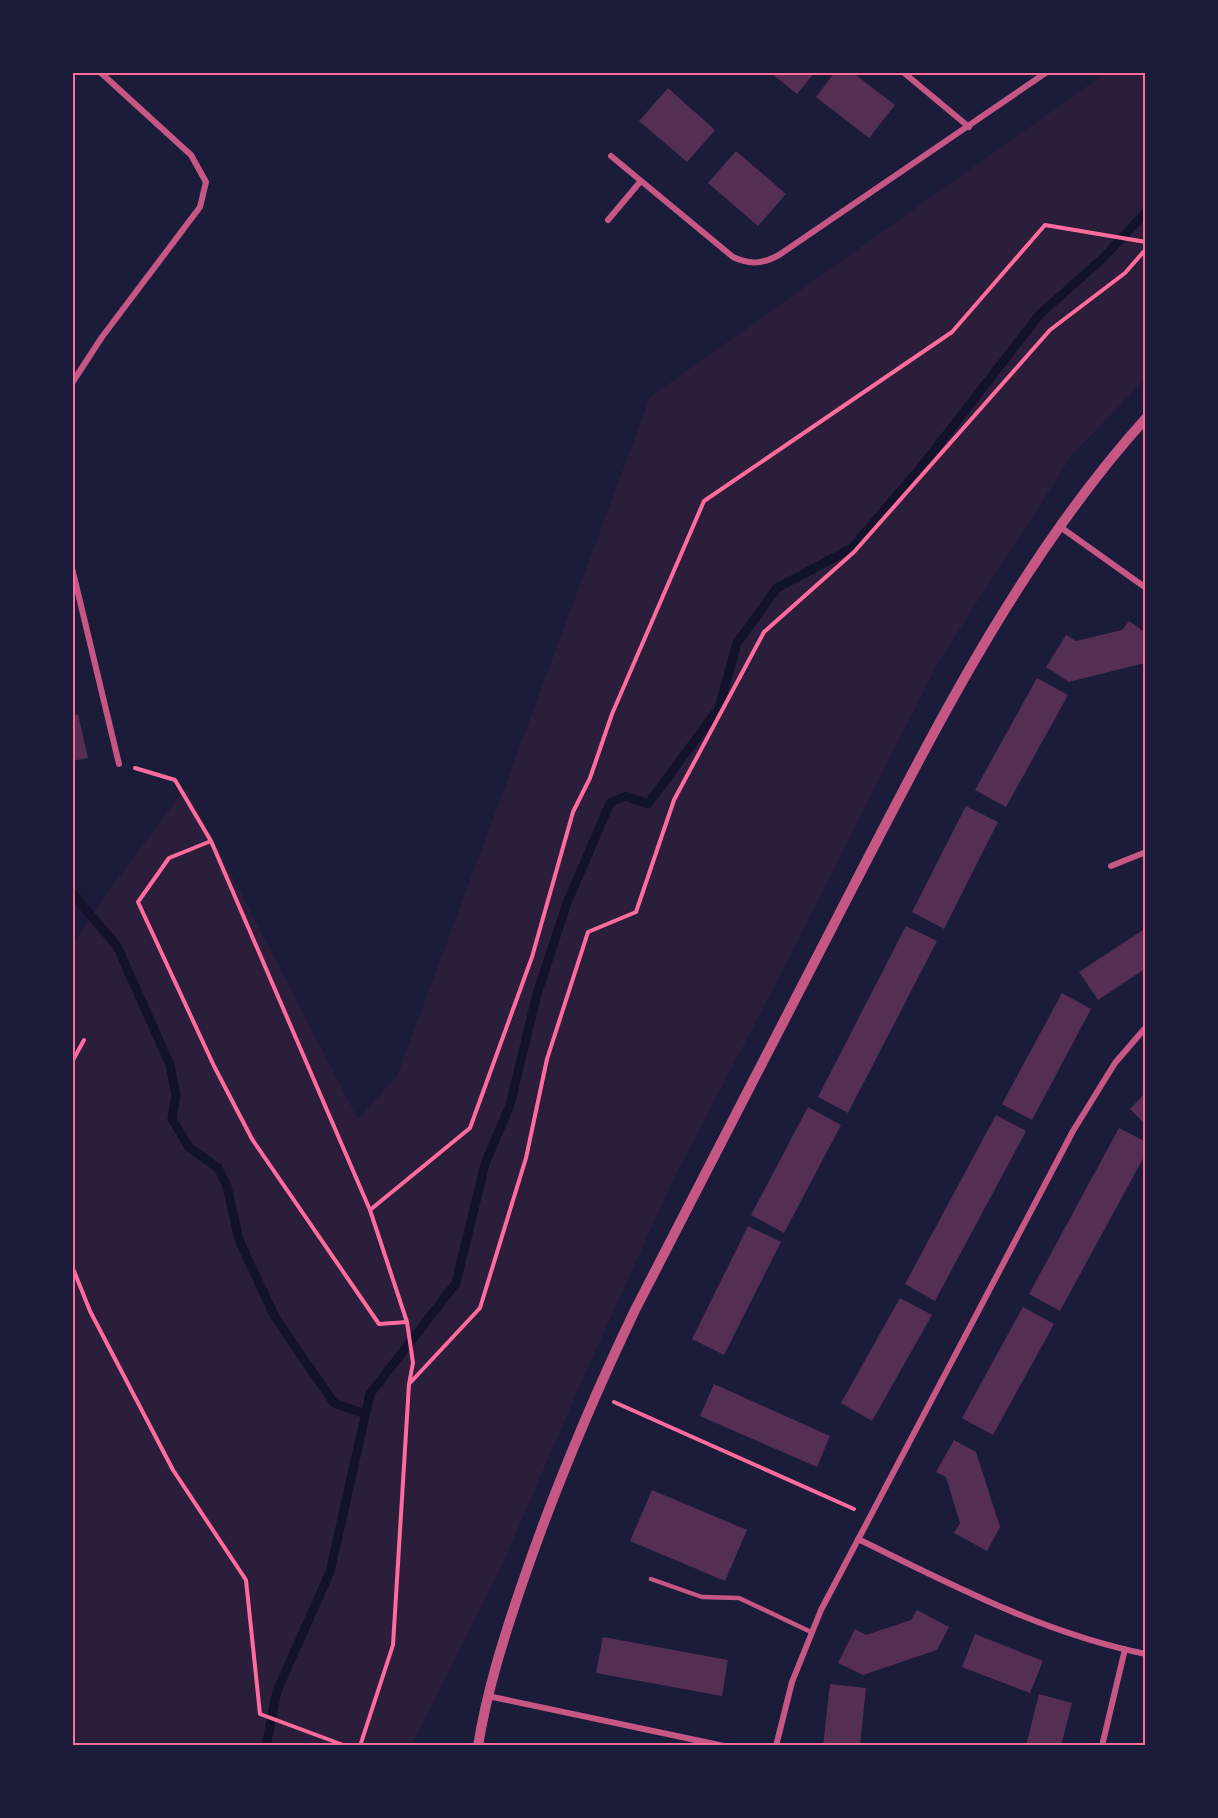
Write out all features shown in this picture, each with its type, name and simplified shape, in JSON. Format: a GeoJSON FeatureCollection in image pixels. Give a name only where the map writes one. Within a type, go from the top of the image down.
{"type":"FeatureCollection","features":[{"type":"Feature","properties":{"kind":"street"},"geometry":{"type":"LineString","coordinates":[[72,383],[102,337],[200,207],[206,182],[190,155],[100,72]]}},
{"type":"Feature","properties":{"kind":"street"},"geometry":{"type":"LineString","coordinates":[[903,72],[969,127]]}},
{"type":"Feature","properties":{"kind":"street"},"geometry":{"type":"LineString","coordinates":[[611,156],[733,257],[758,263],[779,255],[1047,72]]}},
{"type":"Feature","properties":{"kind":"street"},"geometry":{"type":"LineString","coordinates":[[608,220],[640,182]]}},
{"type":"Feature","properties":{"kind":"street"},"geometry":{"type":"LineString","coordinates":[[478,1746],[488,1696],[506,1632],[543,1523],[595,1394],[904,788],[974,661],[1059,526],[1146,418]]}},
{"type":"Feature","properties":{"kind":"street"},"geometry":{"type":"LineString","coordinates":[[1059,526],[1146,588]]}},
{"type":"Feature","properties":{"kind":"street"},"geometry":{"type":"LineString","coordinates":[[72,568],[119,764]]}},
{"type":"Feature","properties":{"kind":"street"},"geometry":{"type":"LineString","coordinates":[[1111,866],[1146,852]]}},
{"type":"Feature","properties":{"kind":"street"},"geometry":{"type":"LineString","coordinates":[[776,1746],[792,1682],[811,1632],[858,1539],[1073,1131],[1115,1063],[1146,1027]]}},
{"type":"Feature","properties":{"kind":"street"},"geometry":{"type":"LineString","coordinates":[[858,1539],[1007,1611],[1146,1654]]}},
{"type":"Feature","properties":{"kind":"street"},"geometry":{"type":"LineString","coordinates":[[1102,1746],[1125,1649]]}},
{"type":"Feature","properties":{"kind":"street"},"geometry":{"type":"LineString","coordinates":[[488,1696],[724,1746]]}},
{"type":"Feature","properties":{"kind":"lane"},"geometry":{"type":"LineString","coordinates":[[651,1580],[702,1597],[739,1598],[811,1632]]}},
{"type":"Feature","properties":{"kind":"path"},"geometry":{"type":"LineString","coordinates":[[370,1210],[470,1128],[532,957],[573,812],[590,778],[612,714],[704,501],[952,332],[1044,225],[1146,242]]}},
{"type":"Feature","properties":{"kind":"path"},"geometry":{"type":"LineString","coordinates":[[409,1384],[480,1308],[526,1158],[548,1059],[588,932],[636,912],[674,800],[764,632],[854,552],[1050,330],[1125,273],[1146,249]]}},
{"type":"Feature","properties":{"kind":"path"},"geometry":{"type":"LineString","coordinates":[[119,764],[175,780],[210,842],[370,1210],[407,1324],[413,1363],[409,1384],[393,1645],[360,1746]]}},
{"type":"Feature","properties":{"kind":"path"},"geometry":{"type":"LineString","coordinates":[[210,842],[169,858],[138,902],[214,1066],[252,1139],[379,1324],[407,1324]]}},
{"type":"Feature","properties":{"kind":"path"},"geometry":{"type":"LineString","coordinates":[[72,1062],[84,1040]]}},
{"type":"Feature","properties":{"kind":"path"},"geometry":{"type":"LineString","coordinates":[[72,1266],[90,1311],[173,1470],[246,1580],[260,1713],[346,1746]]}},
{"type":"Feature","properties":{"kind":"path"},"geometry":{"type":"LineString","coordinates":[[595,1394],[871,1516]]}},
{"type":"Feature","properties":{"kind":"shaded area"},"geometry":{"type":"Polygon","coordinates":[[[1107,72],[1146,72],[1146,378],[1073,454],[939,661],[771,993],[675,1176],[580,1385],[500,1570],[411,1746],[72,1746],[72,946],[104,897],[186,787],[358,1119],[397,1076],[650,397],[1107,72]]]}},
{"type":"Feature","properties":{"kind":"building"},"geometry":{"type":"Polygon","coordinates":[[[770,72],[815,72],[797,94],[770,72]]]}},
{"type":"Feature","properties":{"kind":"building"},"geometry":{"type":"Polygon","coordinates":[[[835,72],[852,72],[895,105],[869,138],[816,97],[835,72]]]}},
{"type":"Feature","properties":{"kind":"building"},"geometry":{"type":"Polygon","coordinates":[[[668,88],[715,130],[687,162],[639,121],[668,88]]]}},
{"type":"Feature","properties":{"kind":"building"},"geometry":{"type":"Polygon","coordinates":[[[736,151],[786,194],[758,226],[708,183],[736,151]]]}},
{"type":"Feature","properties":{"kind":"building"},"geometry":{"type":"Polygon","coordinates":[[[1129,621],[1146,633],[1145,663],[1069,682],[1046,667],[1066,635],[1076,641],[1122,630],[1129,621]]]}},
{"type":"Feature","properties":{"kind":"building"},"geometry":{"type":"Polygon","coordinates":[[[1037,678],[1068,695],[1006,807],[975,790],[1037,678]]]}},
{"type":"Feature","properties":{"kind":"building"},"geometry":{"type":"Polygon","coordinates":[[[78,714],[88,758],[72,761],[72,716],[78,714]]]}},
{"type":"Feature","properties":{"kind":"building"},"geometry":{"type":"Polygon","coordinates":[[[966,806],[998,822],[944,929],[912,912],[966,806]]]}},
{"type":"Feature","properties":{"kind":"building"},"geometry":{"type":"Polygon","coordinates":[[[906,926],[937,941],[848,1113],[818,1097],[906,926]]]}},
{"type":"Feature","properties":{"kind":"building"},"geometry":{"type":"Polygon","coordinates":[[[1146,928],[1146,968],[1098,1000],[1079,972],[1146,928]]]}},
{"type":"Feature","properties":{"kind":"building"},"geometry":{"type":"Polygon","coordinates":[[[1062,993],[1091,1009],[1032,1120],[1002,1104],[1062,993]]]}},
{"type":"Feature","properties":{"kind":"building"},"geometry":{"type":"Polygon","coordinates":[[[1146,1092],[1146,1125],[1130,1109],[1146,1092]]]}},
{"type":"Feature","properties":{"kind":"building"},"geometry":{"type":"Polygon","coordinates":[[[808,1107],[841,1125],[784,1233],[751,1215],[808,1107]]]}},
{"type":"Feature","properties":{"kind":"building"},"geometry":{"type":"Polygon","coordinates":[[[996,1115],[1026,1131],[935,1301],[905,1284],[996,1115]]]}},
{"type":"Feature","properties":{"kind":"building"},"geometry":{"type":"Polygon","coordinates":[[[1119,1128],[1146,1142],[1146,1153],[1060,1311],[1029,1294],[1119,1128]]]}},
{"type":"Feature","properties":{"kind":"building"},"geometry":{"type":"Polygon","coordinates":[[[748,1226],[781,1242],[724,1355],[692,1339],[748,1226]]]}},
{"type":"Feature","properties":{"kind":"building"},"geometry":{"type":"Polygon","coordinates":[[[900,1298],[932,1315],[872,1421],[841,1403],[900,1298]]]}},
{"type":"Feature","properties":{"kind":"building"},"geometry":{"type":"Polygon","coordinates":[[[1023,1307],[1054,1324],[993,1435],[962,1418],[1023,1307]]]}},
{"type":"Feature","properties":{"kind":"building"},"geometry":{"type":"Polygon","coordinates":[[[714,1384],[830,1436],[817,1467],[700,1416],[714,1384]]]}},
{"type":"Feature","properties":{"kind":"building"},"geometry":{"type":"Polygon","coordinates":[[[954,1440],[976,1452],[1000,1527],[987,1551],[954,1533],[960,1523],[946,1477],[936,1472],[954,1440]]]}},
{"type":"Feature","properties":{"kind":"building"},"geometry":{"type":"Polygon","coordinates":[[[652,1490],[747,1530],[725,1581],[630,1541],[652,1490]]]}},
{"type":"Feature","properties":{"kind":"building"},"geometry":{"type":"Polygon","coordinates":[[[917,1610],[949,1627],[937,1650],[863,1675],[838,1663],[855,1629],[866,1635],[911,1620],[917,1610]]]}},
{"type":"Feature","properties":{"kind":"building"},"geometry":{"type":"Polygon","coordinates":[[[975,1634],[1043,1661],[1030,1693],[962,1667],[975,1634]]]}},
{"type":"Feature","properties":{"kind":"building"},"geometry":{"type":"Polygon","coordinates":[[[603,1637],[728,1660],[722,1696],[596,1673],[603,1637]]]}},
{"type":"Feature","properties":{"kind":"building"},"geometry":{"type":"Polygon","coordinates":[[[830,1684],[866,1688],[860,1746],[823,1746],[830,1684]]]}},
{"type":"Feature","properties":{"kind":"building"},"geometry":{"type":"Polygon","coordinates":[[[1039,1694],[1072,1703],[1061,1746],[1026,1746],[1039,1694]]]}},
{"type":"Feature","properties":{"kind":"waterway"},"geometry":{"type":"LineString","coordinates":[[266,1746],[277,1691],[330,1572],[370,1394],[456,1283],[485,1164],[510,1105],[537,994],[567,903],[610,803],[626,796],[648,804],[719,708],[737,643],[777,588],[852,548],[922,466],[1040,314],[1103,258],[1146,212]]}},
{"type":"Feature","properties":{"kind":"waterway"},"geometry":{"type":"LineString","coordinates":[[72,893],[117,946],[170,1065],[176,1095],[172,1119],[189,1147],[218,1168],[227,1186],[239,1240],[275,1317],[334,1403],[365,1414]]}}]}
